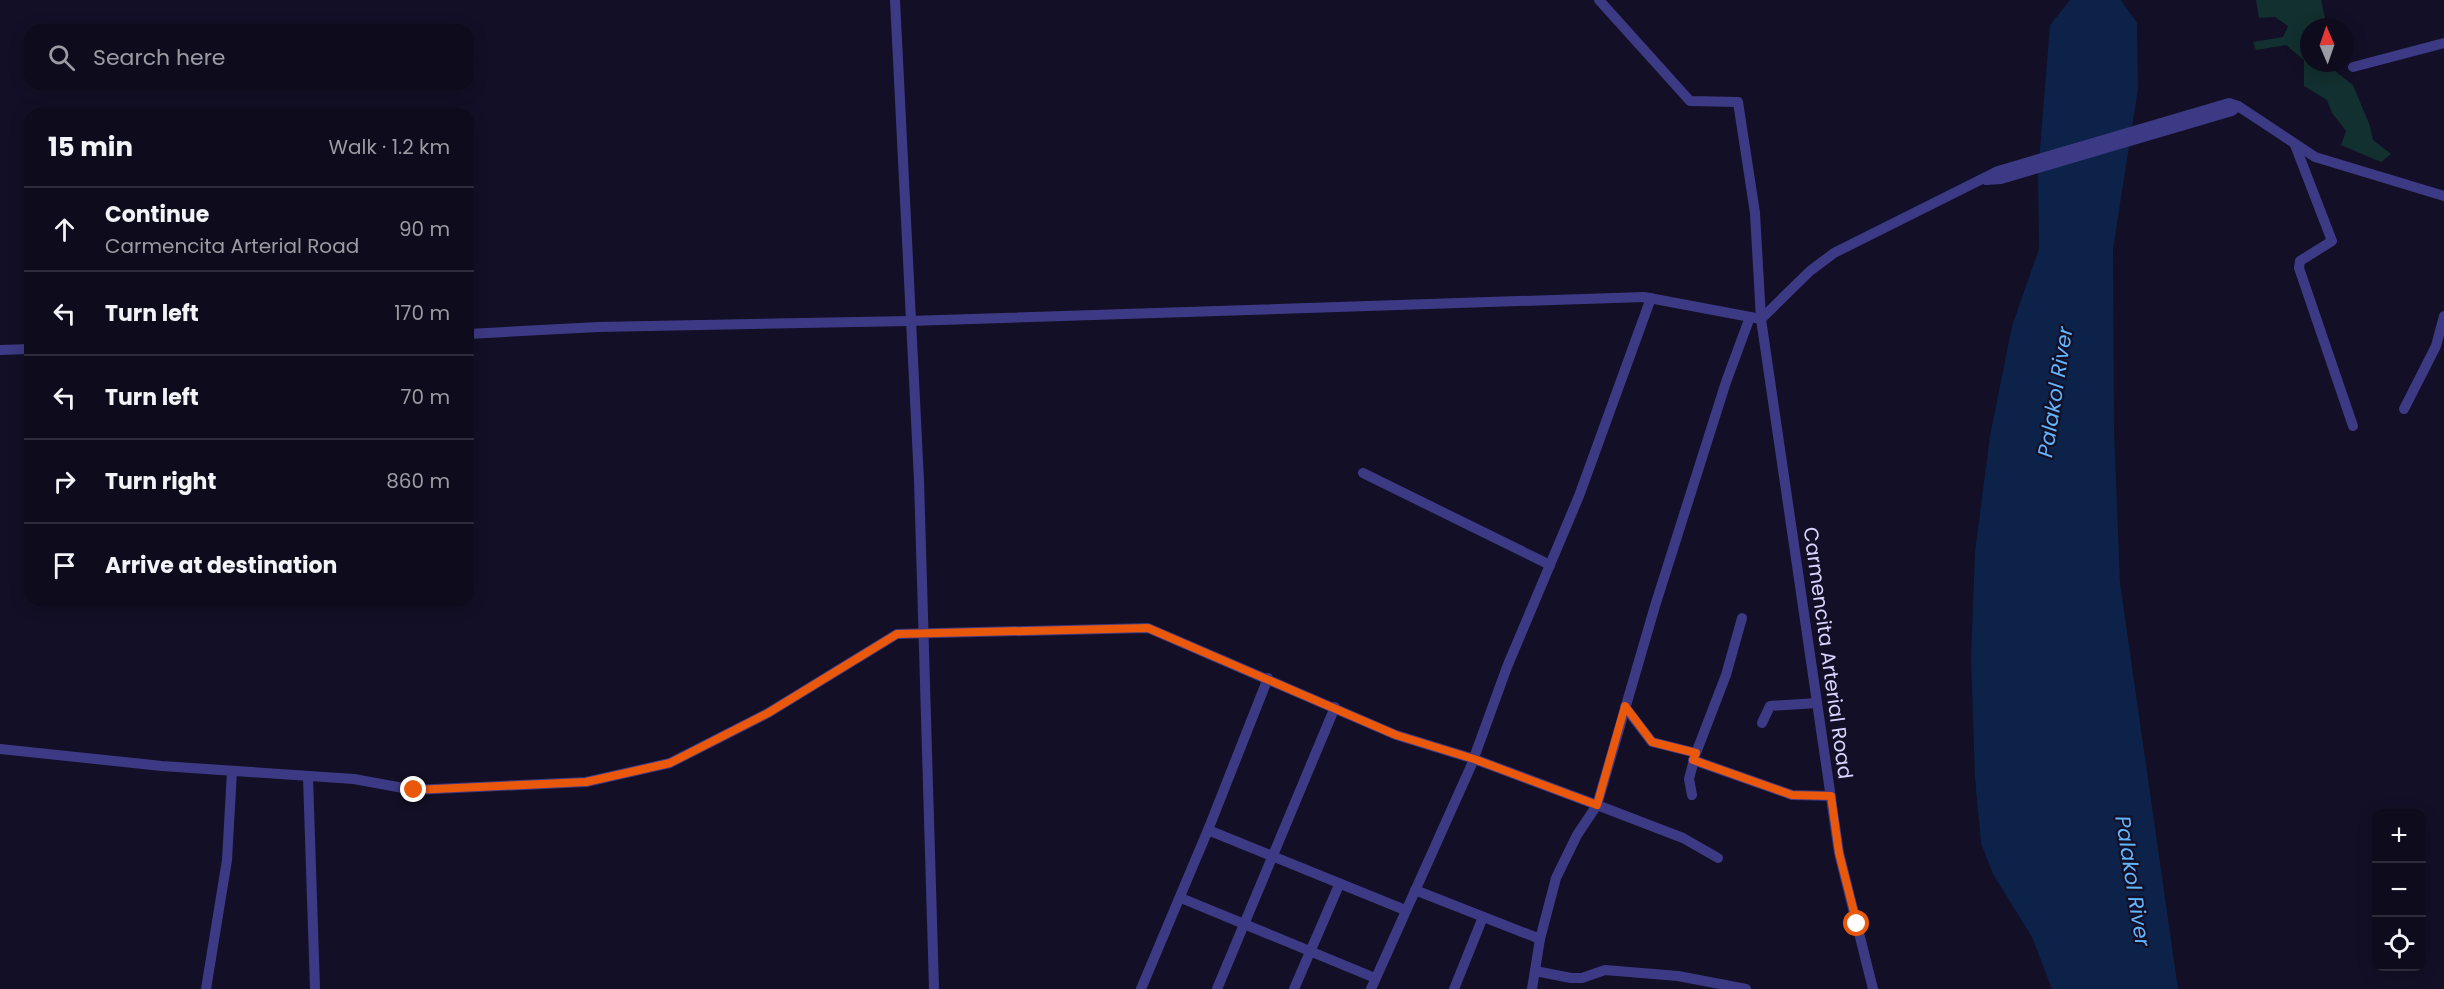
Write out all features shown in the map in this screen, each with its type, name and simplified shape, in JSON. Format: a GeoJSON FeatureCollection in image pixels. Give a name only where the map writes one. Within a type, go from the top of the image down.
{"type":"FeatureCollection","features":[{"type":"Feature","properties":{"kind":"street"},"geometry":{"type":"LineString","coordinates":[[895,0],[919,480],[934,989]]}},
{"type":"Feature","properties":{"kind":"street","name":"Carmencita Arterial Road"},"geometry":{"type":"LineString","coordinates":[[1599,0],[1690,101],[1738,102],[1755,213],[1755,318],[1839,853],[1871,989]]}},
{"type":"Feature","properties":{"kind":"street"},"geometry":{"type":"LineString","coordinates":[[2354,67],[2444,43]]}},
{"type":"Feature","properties":{"kind":"street"},"geometry":{"type":"LineString","coordinates":[[1532,989],[1540,939],[1556,878],[1577,835],[1597,805],[1625,706],[1726,382],[1755,318],[1834,253],[1982,181],[2233,107],[2315,157],[2444,196]]}},
{"type":"Feature","properties":{"kind":"street"},"geometry":{"type":"LineString","coordinates":[[2295,145],[2332,241],[2322,250],[2300,261],[2299,268],[2353,426]]}},
{"type":"Feature","properties":{"kind":"street"},"geometry":{"type":"LineString","coordinates":[[1181,898],[1310,951],[1373,984],[1474,759],[1507,667],[1579,496],[1651,298]]}},
{"type":"Feature","properties":{"kind":"street"},"geometry":{"type":"LineString","coordinates":[[474,334],[734,322],[910,321],[1651,298],[1755,318]]}},
{"type":"Feature","properties":{"kind":"street"},"geometry":{"type":"LineString","coordinates":[[2404,408],[2436,346],[2444,316]]}},
{"type":"Feature","properties":{"kind":"street"},"geometry":{"type":"LineString","coordinates":[[0,350],[24,349]]}},
{"type":"Feature","properties":{"kind":"street"},"geometry":{"type":"LineString","coordinates":[[1363,473],[1550,565]]}},
{"type":"Feature","properties":{"kind":"street"},"geometry":{"type":"LineString","coordinates":[[1692,795],[1689,779],[1694,757],[1726,675],[1742,618]]}},
{"type":"Feature","properties":{"kind":"street"},"geometry":{"type":"LineString","coordinates":[[0,749],[232,771],[354,779],[414,790],[586,782],[670,763],[768,713],[897,634],[1148,628],[1396,735],[1474,759],[1597,805],[1683,838],[1718,858]]}},
{"type":"Feature","properties":{"kind":"street"},"geometry":{"type":"LineString","coordinates":[[1142,989],[1181,898],[1268,678]]}},
{"type":"Feature","properties":{"kind":"street"},"geometry":{"type":"LineString","coordinates":[[1762,723],[1770,706],[1817,703]]}},
{"type":"Feature","properties":{"kind":"street"},"geometry":{"type":"LineString","coordinates":[[1625,706],[1652,742],[1792,795],[1831,796]]}},
{"type":"Feature","properties":{"kind":"street"},"geometry":{"type":"LineString","coordinates":[[1216,989],[1335,707]]}},
{"type":"Feature","properties":{"kind":"street"},"geometry":{"type":"LineString","coordinates":[[206,989],[227,860],[232,771]]}},
{"type":"Feature","properties":{"kind":"street"},"geometry":{"type":"LineString","coordinates":[[308,777],[315,989]]}},
{"type":"Feature","properties":{"kind":"street"},"geometry":{"type":"LineString","coordinates":[[1208,830],[1405,910]]}},
{"type":"Feature","properties":{"kind":"street"},"geometry":{"type":"LineString","coordinates":[[1294,989],[1339,885]]}},
{"type":"Feature","properties":{"kind":"street"},"geometry":{"type":"LineString","coordinates":[[1415,890],[1540,939]]}},
{"type":"Feature","properties":{"kind":"street"},"geometry":{"type":"LineString","coordinates":[[1454,989],[1483,917]]}},
{"type":"Feature","properties":{"kind":"street"},"geometry":{"type":"LineString","coordinates":[[1535,971],[1571,978],[1582,978],[1605,970],[1678,976],[1746,989]]}},
{"type":"Feature","properties":{"kind":"green space"},"geometry":{"type":"Polygon","coordinates":[[[2256,0],[2321,0],[2325,18],[2300,18],[2300,57],[2286,45],[2256,50],[2253,42],[2283,37],[2288,26],[2275,17],[2259,18],[2256,0]]]}},
{"type":"Feature","properties":{"kind":"green space"},"geometry":{"type":"Polygon","coordinates":[[[2304,72],[2336,72],[2353,85],[2370,126],[2373,140],[2391,154],[2381,162],[2341,145],[2346,131],[2332,113],[2327,100],[2304,86],[2304,72]]]}},
{"type":"Feature","properties":{"kind":"water","name":"Palakol River"},"geometry":{"type":"Polygon","coordinates":[[[2070,0],[2121,0],[2137,23],[2138,89],[2113,249],[2114,430],[2120,583],[2178,989],[2052,989],[2032,937],[1993,874],[1981,843],[1975,778],[1971,658],[1975,552],[1990,436],[2012,326],[2039,249],[2038,174],[2050,25],[2070,0]]]}},
{"type":"Feature","properties":{"kind":"route"},"geometry":{"type":"LineString","coordinates":[[414,790],[586,782],[670,763],[768,713],[897,634],[1148,628],[1396,735],[1474,759],[1597,805],[1625,706],[1652,742],[1696,753],[1693,760],[1792,795],[1831,796],[1839,853],[1857,924]]}}]}
